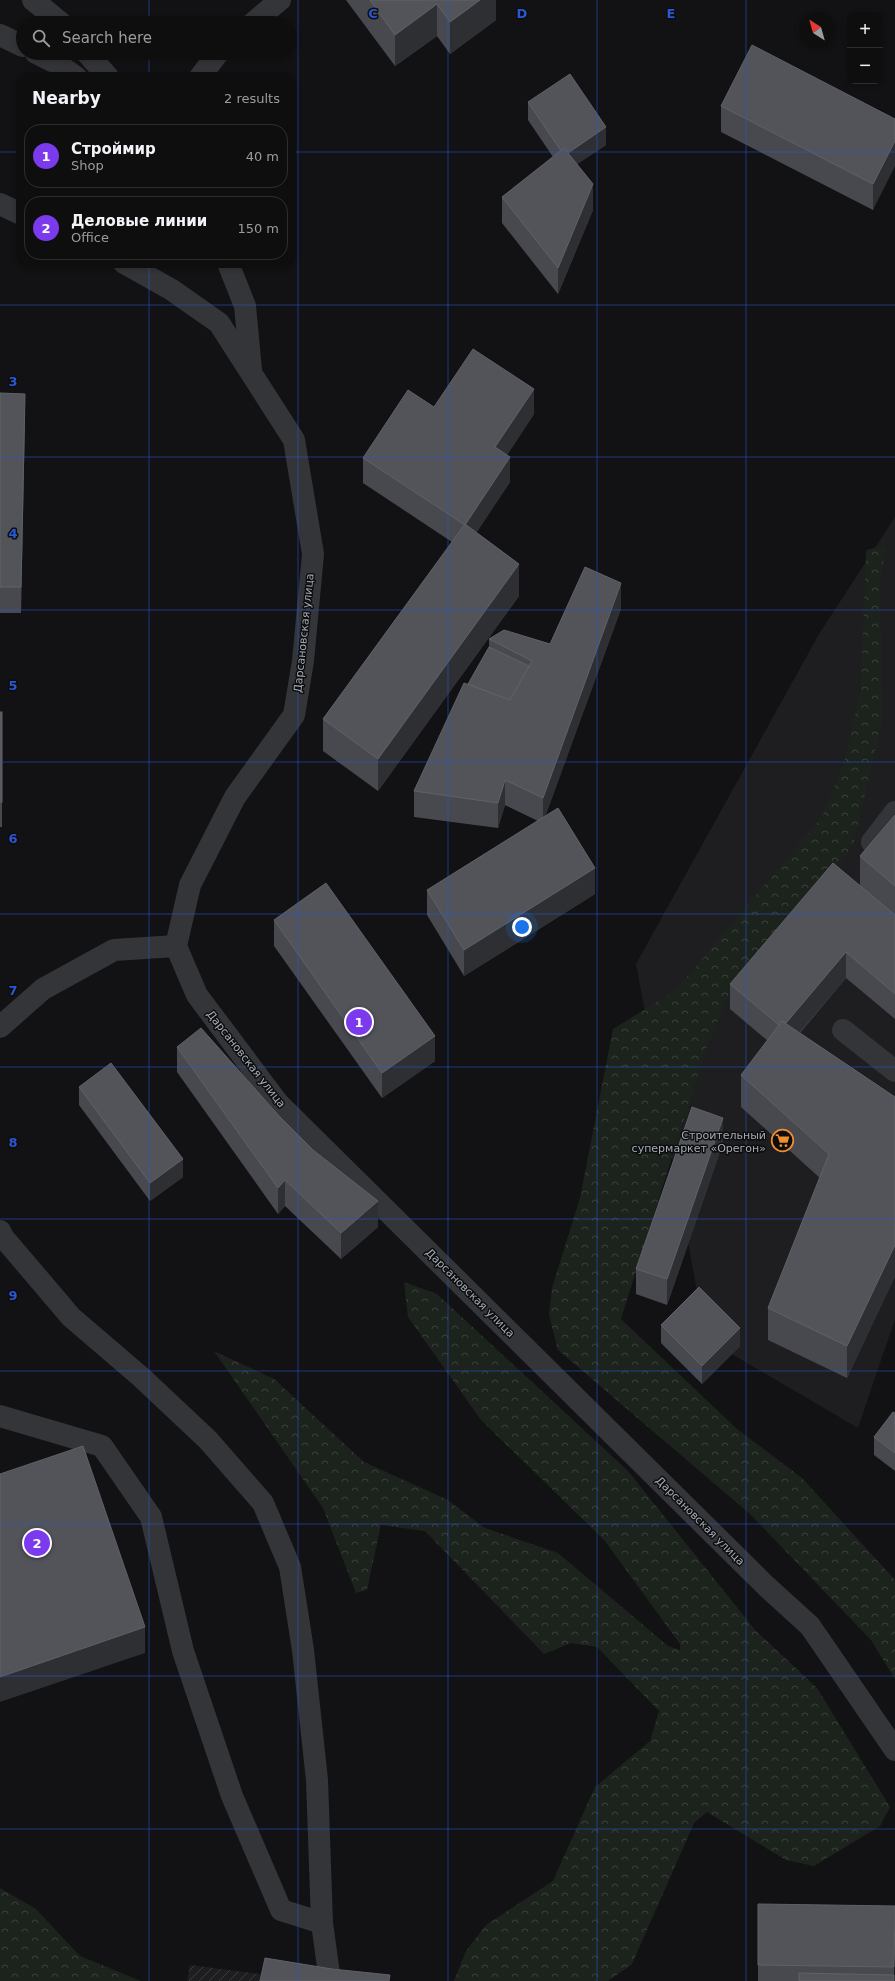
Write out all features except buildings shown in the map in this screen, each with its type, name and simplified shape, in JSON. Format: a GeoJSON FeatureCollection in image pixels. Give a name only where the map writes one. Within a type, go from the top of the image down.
{"type":"FeatureCollection","features":[{"type":"Feature","properties":{"kind":"street"},"geometry":{"type":"LineString","coordinates":[[33,0],[52,16]]}},
{"type":"Feature","properties":{"kind":"street"},"geometry":{"type":"LineString","coordinates":[[261,16],[280,0]]}},
{"type":"Feature","properties":{"kind":"street"},"geometry":{"type":"LineString","coordinates":[[0,35],[16,43]]}},
{"type":"Feature","properties":{"kind":"street"},"geometry":{"type":"LineString","coordinates":[[50,60],[69,72]]}},
{"type":"Feature","properties":{"kind":"street"},"geometry":{"type":"LineString","coordinates":[[93,60],[104,72]]}},
{"type":"Feature","properties":{"kind":"street"},"geometry":{"type":"LineString","coordinates":[[204,72],[213,60]]}},
{"type":"Feature","properties":{"kind":"street"},"geometry":{"type":"LineString","coordinates":[[0,204],[16,212]]}},
{"type":"Feature","properties":{"kind":"street","name":"Дарсановская улица"},"geometry":{"type":"LineString","coordinates":[[133,268],[172,290],[219,323],[294,440],[312,554],[303,661],[294,715],[235,797],[190,885],[176,946],[197,995],[278,1103],[755,1574],[810,1626],[895,1750]]}},
{"type":"Feature","properties":{"kind":"street"},"geometry":{"type":"LineString","coordinates":[[230,268],[245,306],[251,374]]}},
{"type":"Feature","properties":{"kind":"street"},"geometry":{"type":"LineString","coordinates":[[872,842],[895,812]]}},
{"type":"Feature","properties":{"kind":"street"},"geometry":{"type":"LineString","coordinates":[[0,1027],[44,990],[114,950],[176,946]]}},
{"type":"Feature","properties":{"kind":"street"},"geometry":{"type":"LineString","coordinates":[[843,1030],[895,1070]]}},
{"type":"Feature","properties":{"kind":"street"},"geometry":{"type":"LineString","coordinates":[[0,1231],[3,1237],[71,1317],[141,1377],[208,1440],[263,1503],[290,1567],[303,1650],[317,1780],[322,1923],[330,1981]]}},
{"type":"Feature","properties":{"kind":"street"},"geometry":{"type":"LineString","coordinates":[[0,1416],[102,1446],[152,1517],[183,1651],[232,1796],[282,1910],[322,1923]]}},
{"type":"Feature","properties":{"kind":"shaded area","name":"Строительный супермаркет «Орегон»"},"geometry":{"type":"Polygon","coordinates":[[[895,517],[895,1319],[858,1428],[706,1339],[636,964],[819,634],[895,517]]]}},
{"type":"Feature","properties":{"kind":"shaded area"},"geometry":{"type":"Polygon","coordinates":[[[190,1965],[316,1981],[187,1981],[190,1965]]]}},
{"type":"Feature","properties":{"kind":"green space"},"geometry":{"type":"Polygon","coordinates":[[[887,545],[880,578],[882,720],[853,846],[743,969],[730,992],[707,1046],[621,1319],[737,1429],[802,1478],[895,1580],[895,1679],[871,1640],[750,1514],[558,1350],[549,1315],[552,1288],[580,1198],[613,1029],[676,990],[822,817],[844,764],[861,688],[866,550],[887,545]]]}},
{"type":"Feature","properties":{"kind":"green space"},"geometry":{"type":"Polygon","coordinates":[[[404,1282],[437,1294],[628,1471],[756,1631],[817,1688],[890,1807],[880,1826],[814,1866],[786,1860],[707,1812],[694,1823],[632,1964],[608,1981],[454,1981],[466,1951],[486,1925],[553,1881],[595,1787],[650,1741],[659,1711],[597,1647],[571,1643],[544,1654],[425,1531],[381,1525],[367,1590],[356,1593],[323,1508],[214,1351],[274,1379],[364,1462],[446,1499],[485,1528],[558,1553],[668,1646],[680,1650],[680,1644],[605,1541],[481,1420],[408,1317],[404,1282]]]}},
{"type":"Feature","properties":{"kind":"green space"},"geometry":{"type":"Polygon","coordinates":[[[0,1888],[36,1909],[80,1956],[141,1981],[0,1981],[0,1888]]]}},
{"type":"Feature","properties":{"kind":"place","name":"Строймир"},"geometry":{"type":"Point","coordinates":[359,1022]}},
{"type":"Feature","properties":{"kind":"place","name":"Строительный супермаркет «Орегон»"},"geometry":{"type":"Point","coordinates":[782,1141]}},
{"type":"Feature","properties":{"kind":"place","name":"Деловые линии"},"geometry":{"type":"Point","coordinates":[37,1543]}}]}
